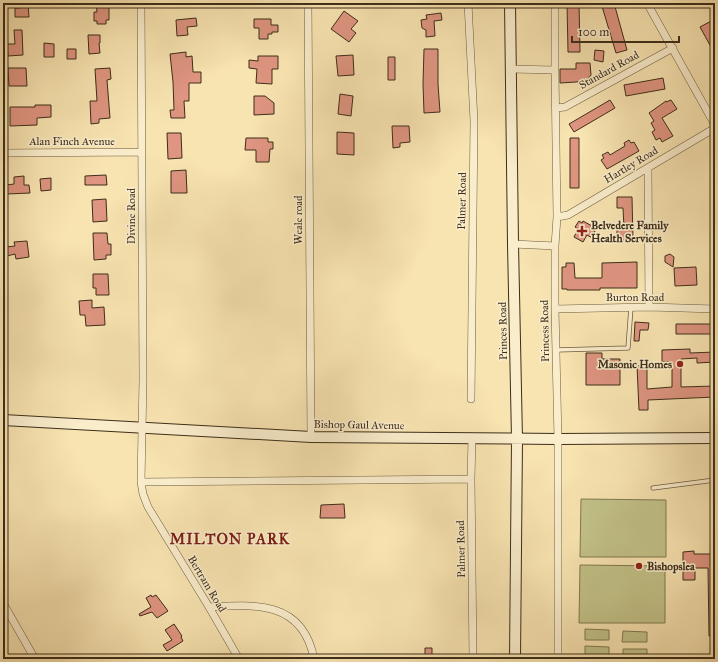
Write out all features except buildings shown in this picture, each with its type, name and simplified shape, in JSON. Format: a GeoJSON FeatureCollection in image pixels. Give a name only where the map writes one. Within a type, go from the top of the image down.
{"type":"FeatureCollection","features":[{"type":"Feature","properties":{"kind":"main road","name":"Princes Road"},"geometry":{"type":"LineString","coordinates":[[510,3],[517,439],[515,659]]}},
{"type":"Feature","properties":{"kind":"main road","name":"Bishop Gaul Avenue"},"geometry":{"type":"LineString","coordinates":[[3,420],[143,429],[310,437],[517,439],[715,438]]}},
{"type":"Feature","properties":{"kind":"street","name":"Divine Road"},"geometry":{"type":"LineString","coordinates":[[141,3],[143,429]]}},
{"type":"Feature","properties":{"kind":"street","name":"Weale road"},"geometry":{"type":"LineString","coordinates":[[308,3],[310,437]]}},
{"type":"Feature","properties":{"kind":"street","name":"Palmer Road"},"geometry":{"type":"LineString","coordinates":[[468,3],[474,122],[471,399]]}},
{"type":"Feature","properties":{"kind":"street","name":"Princess Road"},"geometry":{"type":"LineString","coordinates":[[555,3],[557,217],[555,309],[558,439],[558,659]]}},
{"type":"Feature","properties":{"kind":"street"},"geometry":{"type":"LineString","coordinates":[[647,3],[715,126]]}},
{"type":"Feature","properties":{"kind":"street","name":"Standard Road"},"geometry":{"type":"LineString","coordinates":[[556,108],[565,107],[673,48]]}},
{"type":"Feature","properties":{"kind":"street"},"geometry":{"type":"LineString","coordinates":[[511,69],[555,70]]}},
{"type":"Feature","properties":{"kind":"street","name":"Hartley Road"},"geometry":{"type":"LineString","coordinates":[[557,217],[568,215],[648,168],[715,126]]}},
{"type":"Feature","properties":{"kind":"street","name":"Alan Finch Avenue"},"geometry":{"type":"LineString","coordinates":[[3,153],[142,152]]}},
{"type":"Feature","properties":{"kind":"street"},"geometry":{"type":"LineString","coordinates":[[648,168],[649,307]]}},
{"type":"Feature","properties":{"kind":"street"},"geometry":{"type":"LineString","coordinates":[[513,244],[556,246]]}},
{"type":"Feature","properties":{"kind":"street","name":"Burton Road"},"geometry":{"type":"LineString","coordinates":[[555,309],[649,307],[715,309]]}},
{"type":"Feature","properties":{"kind":"street","name":"Bertram Road"},"geometry":{"type":"LineString","coordinates":[[143,429],[141,482],[143,494],[148,507],[239,659]]}},
{"type":"Feature","properties":{"kind":"street","name":"Palmer Road"},"geometry":{"type":"LineString","coordinates":[[472,438],[473,659]]}},
{"type":"Feature","properties":{"kind":"street"},"geometry":{"type":"LineString","coordinates":[[141,482],[471,479]]}},
{"type":"Feature","properties":{"kind":"street"},"geometry":{"type":"LineString","coordinates":[[3,603],[35,659]]}},
{"type":"Feature","properties":{"kind":"street"},"geometry":{"type":"LineString","coordinates":[[209,607],[230,605],[270,608],[286,614],[298,624],[311,645],[314,659]]}},
{"type":"Feature","properties":{"kind":"lane"},"geometry":{"type":"LineString","coordinates":[[556,350],[628,348],[631,307]]}},
{"type":"Feature","properties":{"kind":"lane"},"geometry":{"type":"LineString","coordinates":[[653,488],[715,480]]}},
{"type":"Feature","properties":{"kind":"green space"},"geometry":{"type":"Polygon","coordinates":[[[581,499],[666,500],[666,557],[580,557],[581,499]]]}},
{"type":"Feature","properties":{"kind":"green space"},"geometry":{"type":"Polygon","coordinates":[[[580,565],[665,566],[665,623],[579,623],[580,565]]]}},
{"type":"Feature","properties":{"kind":"green space"},"geometry":{"type":"Polygon","coordinates":[[[585,629],[609,630],[609,640],[585,640],[585,629]]]}},
{"type":"Feature","properties":{"kind":"green space"},"geometry":{"type":"Polygon","coordinates":[[[623,631],[647,632],[647,642],[622,642],[623,631]]]}},
{"type":"Feature","properties":{"kind":"green space"},"geometry":{"type":"Polygon","coordinates":[[[585,646],[609,647],[609,657],[585,657],[585,646]]]}},
{"type":"Feature","properties":{"kind":"green space"},"geometry":{"type":"Polygon","coordinates":[[[623,649],[647,649],[647,659],[623,659],[623,649]]]}},
{"type":"Feature","properties":{"kind":"place","name":"Belvedere Family Health Services"},"geometry":{"type":"Point","coordinates":[582,231]}},
{"type":"Feature","properties":{"kind":"place","name":"Masonic Homes"},"geometry":{"type":"Point","coordinates":[680,364]}},
{"type":"Feature","properties":{"kind":"place","name":"Bishopslea"},"geometry":{"type":"Point","coordinates":[639,566]}},
{"type":"Feature","properties":{"kind":"district","name":"MILTON PARK"},"geometry":{"type":"Point","coordinates":[230,539]}}]}
